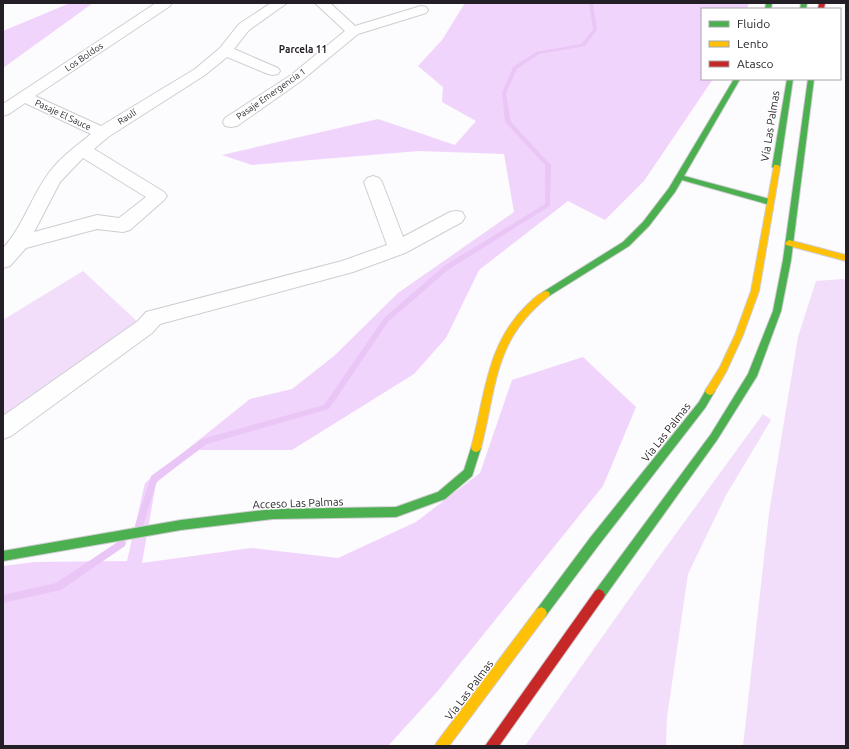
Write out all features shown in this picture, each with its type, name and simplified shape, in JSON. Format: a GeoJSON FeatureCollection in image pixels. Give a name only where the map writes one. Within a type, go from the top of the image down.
{"type":"FeatureCollection","features":[{"type":"Feature","properties":{"kind":"main road","name":"Acceso Las Palmas"},"geometry":{"type":"LineString","coordinates":[[3,556],[181,525],[273,514],[396,512],[441,496],[468,473],[481,432],[489,386],[497,360],[513,327],[525,312],[544,296],[626,244],[646,224],[680,177],[736,80]]}},
{"type":"Feature","properties":{"kind":"main road","name":"Vía Las Palmas"},"geometry":{"type":"LineString","coordinates":[[441,746],[594,542],[702,405],[724,370],[755,291],[790,80]]}},
{"type":"Feature","properties":{"kind":"main road"},"geometry":{"type":"LineString","coordinates":[[491,746],[665,503],[714,438],[752,376],[777,311],[789,243],[811,80]]}},
{"type":"Feature","properties":{"kind":"main road"},"geometry":{"type":"LineString","coordinates":[[680,177],[770,202]]}},
{"type":"Feature","properties":{"kind":"main road"},"geometry":{"type":"LineString","coordinates":[[789,243],[846,258]]}},
{"type":"Feature","properties":{"kind":"street","name":"Los Boldos"},"geometry":{"type":"LineString","coordinates":[[3,111],[165,3]]}},
{"type":"Feature","properties":{"kind":"street","name":"Raulí"},"geometry":{"type":"LineString","coordinates":[[3,261],[19,243],[53,180],[69,161],[102,133],[200,72],[225,51],[244,27],[280,3]]}},
{"type":"Feature","properties":{"kind":"street"},"geometry":{"type":"LineString","coordinates":[[322,3],[353,30],[421,10]]}},
{"type":"Feature","properties":{"kind":"street","name":"Pasaje Emergencia 1"},"geometry":{"type":"LineString","coordinates":[[231,122],[296,78],[353,30]]}},
{"type":"Feature","properties":{"kind":"street"},"geometry":{"type":"LineString","coordinates":[[225,51],[273,71]]}},
{"type":"Feature","properties":{"kind":"street","name":"Pasaje El Sauce"},"geometry":{"type":"LineString","coordinates":[[24,97],[102,133]]}},
{"type":"Feature","properties":{"kind":"street"},"geometry":{"type":"LineString","coordinates":[[19,243],[97,222],[123,225],[158,196],[83,150]]}},
{"type":"Feature","properties":{"kind":"street"},"geometry":{"type":"LineString","coordinates":[[373,182],[398,248]]}},
{"type":"Feature","properties":{"kind":"street"},"geometry":{"type":"LineString","coordinates":[[3,429],[145,327],[153,318],[346,267],[398,248],[456,217]]}},
{"type":"Feature","properties":{"kind":"shaded area"},"geometry":{"type":"Polygon","coordinates":[[[70,3],[93,3],[3,68],[3,31],[70,3]]]}},
{"type":"Feature","properties":{"kind":"shaded area"},"geometry":{"type":"Polygon","coordinates":[[[465,3],[749,3],[747,8],[701,8],[701,80],[712,80],[644,181],[605,220],[568,201],[479,270],[446,338],[414,374],[292,450],[197,450],[156,483],[142,563],[251,548],[338,558],[416,522],[480,473],[512,380],[583,357],[636,407],[603,486],[437,692],[388,746],[3,746],[3,566],[35,562],[127,561],[145,483],[250,399],[292,389],[334,356],[398,293],[514,212],[504,154],[419,151],[252,165],[222,155],[378,119],[455,145],[476,121],[442,102],[443,87],[418,66],[442,40],[465,3]]]}},
{"type":"Feature","properties":{"kind":"shaded area"},"geometry":{"type":"Polygon","coordinates":[[[83,271],[142,326],[3,422],[3,320],[83,271]]]}},
{"type":"Feature","properties":{"kind":"shaded area"},"geometry":{"type":"Polygon","coordinates":[[[843,279],[846,281],[846,746],[743,746],[769,513],[798,337],[816,281],[843,279]]]}},
{"type":"Feature","properties":{"kind":"shaded area"},"geometry":{"type":"Polygon","coordinates":[[[763,414],[771,420],[726,495],[688,574],[667,717],[666,746],[525,746],[656,561],[763,414]]]}},
{"type":"Feature","properties":{"kind":"waterway"},"geometry":{"type":"LineString","coordinates":[[138,529],[154,479],[205,441],[326,407],[386,320],[446,268],[548,205],[548,165],[508,122],[504,93],[515,68],[538,53],[583,45],[595,30],[591,3]]}},
{"type":"Feature","properties":{"kind":"waterway"},"geometry":{"type":"LineString","coordinates":[[3,599],[58,587],[122,543]]}},
{"type":"Feature","properties":{"kind":"traffic: fast"},"geometry":{"type":"LineString","coordinates":[[768,8],[769,3]]}},
{"type":"Feature","properties":{"kind":"traffic: fast"},"geometry":{"type":"LineString","coordinates":[[803,8],[804,3]]}},
{"type":"Feature","properties":{"kind":"traffic: fast"},"geometry":{"type":"LineString","coordinates":[[546,294],[626,244],[646,224],[672,190],[736,80]]}},
{"type":"Feature","properties":{"kind":"traffic: fast"},"geometry":{"type":"LineString","coordinates":[[776,167],[790,80]]}},
{"type":"Feature","properties":{"kind":"traffic: fast"},"geometry":{"type":"LineString","coordinates":[[599,595],[714,437],[752,376],[777,311],[787,260],[811,80]]}},
{"type":"Feature","properties":{"kind":"traffic: fast"},"geometry":{"type":"LineString","coordinates":[[680,177],[770,202]]}},
{"type":"Feature","properties":{"kind":"traffic: fast"},"geometry":{"type":"LineString","coordinates":[[541,613],[594,542],[702,405],[710,391]]}},
{"type":"Feature","properties":{"kind":"traffic: fast"},"geometry":{"type":"LineString","coordinates":[[3,556],[181,525],[273,514],[396,512],[441,496],[468,473],[476,448]]}},
{"type":"Feature","properties":{"kind":"traffic: slow"},"geometry":{"type":"LineString","coordinates":[[710,391],[723,369],[739,335],[755,291],[776,167]]}},
{"type":"Feature","properties":{"kind":"traffic: slow"},"geometry":{"type":"LineString","coordinates":[[789,243],[846,258]]}},
{"type":"Feature","properties":{"kind":"traffic: slow"},"geometry":{"type":"LineString","coordinates":[[476,448],[489,386],[497,359],[509,334],[525,312],[546,294]]}},
{"type":"Feature","properties":{"kind":"traffic: slow"},"geometry":{"type":"LineString","coordinates":[[441,746],[541,613]]}},
{"type":"Feature","properties":{"kind":"traffic: jam"},"geometry":{"type":"LineString","coordinates":[[821,8],[822,3]]}},
{"type":"Feature","properties":{"kind":"traffic: jam"},"geometry":{"type":"LineString","coordinates":[[491,746],[599,595]]}},
{"type":"Feature","properties":{"kind":"district","name":"Parcela 11"},"geometry":{"type":"Point","coordinates":[303,49]}}]}
